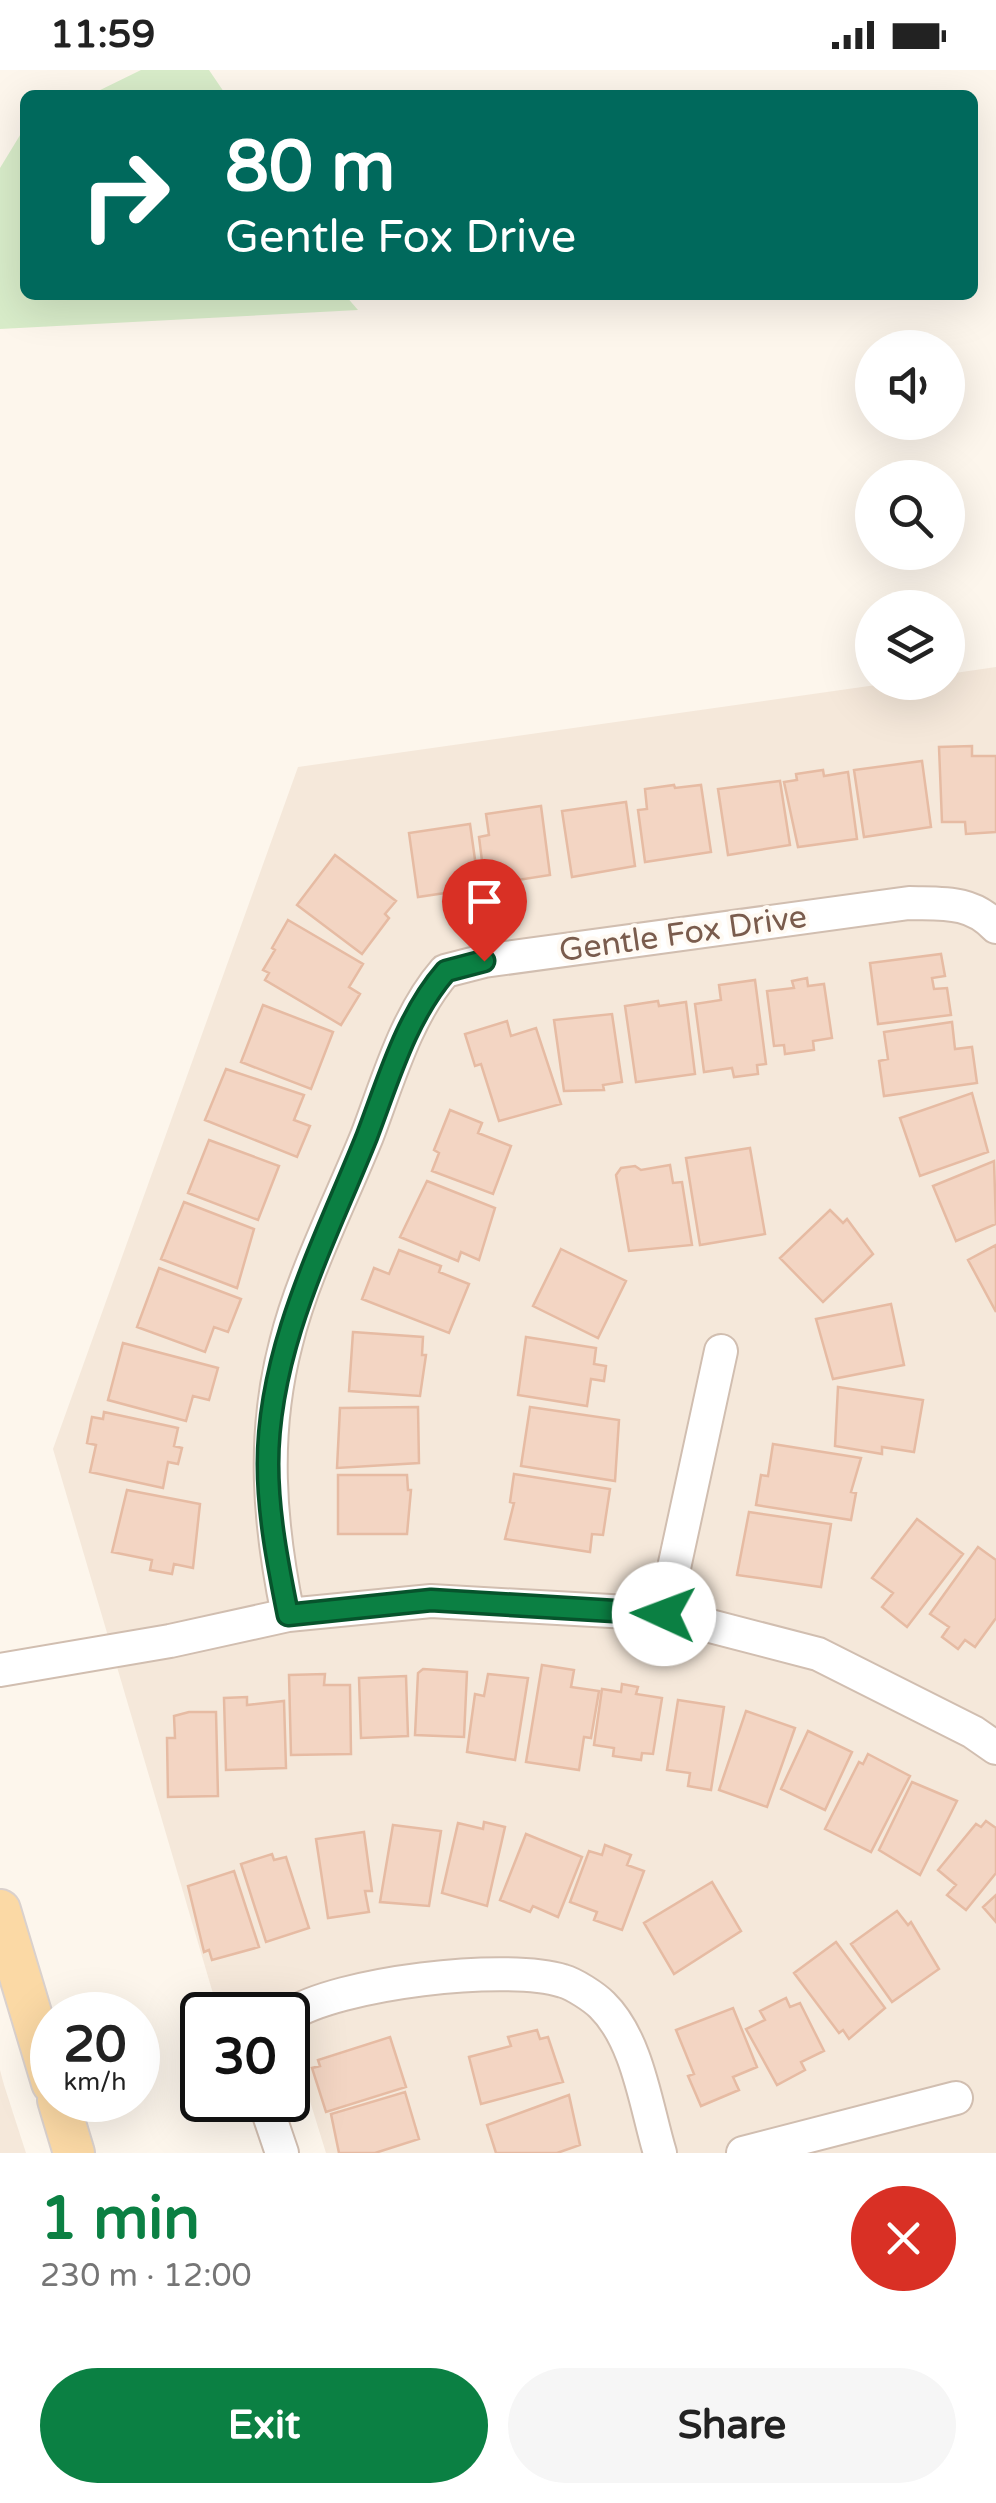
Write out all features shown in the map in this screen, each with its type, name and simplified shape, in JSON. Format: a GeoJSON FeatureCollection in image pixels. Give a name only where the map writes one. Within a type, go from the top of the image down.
{"type":"FeatureCollection","features":[{"type":"Feature","properties":{"kind":"main road"},"geometry":{"type":"LineString","coordinates":[[0,1910],[30,2010]]}},
{"type":"Feature","properties":{"kind":"main road"},"geometry":{"type":"LineString","coordinates":[[65,2122],[74,2153]]}},
{"type":"Feature","properties":{"kind":"street","name":"Gentle Fox Drive"},"geometry":{"type":"LineString","coordinates":[[288,1615],[274,1546],[268,1463],[273,1404],[286,1339],[407,1034],[446,971],[484,961],[909,903],[960,904],[977,910],[996,926]]}},
{"type":"Feature","properties":{"kind":"street"},"geometry":{"type":"LineString","coordinates":[[664,1614],[721,1351]]}},
{"type":"Feature","properties":{"kind":"street"},"geometry":{"type":"LineString","coordinates":[[0,1670],[288,1615],[431,1600],[664,1614],[818,1654],[996,1748]]}},
{"type":"Feature","properties":{"kind":"street"},"geometry":{"type":"LineString","coordinates":[[310,2004],[407,1979],[488,1976],[564,1981],[602,2005],[627,2042],[660,2153]]}},
{"type":"Feature","properties":{"kind":"street"},"geometry":{"type":"LineString","coordinates":[[742,2153],[956,2098]]}},
{"type":"Feature","properties":{"kind":"street"},"geometry":{"type":"LineString","coordinates":[[271,2122],[282,2153]]}},
{"type":"Feature","properties":{"kind":"shaded area"},"geometry":{"type":"Polygon","coordinates":[[[996,667],[996,2153],[326,2153],[310,2101],[310,1992],[213,1992],[53,1449],[298,767],[855,688],[855,700],[965,700],[965,672],[996,667]]]}},
{"type":"Feature","properties":{"kind":"shaded area"},"geometry":{"type":"Polygon","coordinates":[[[0,2070],[4,2085],[26,2153],[0,2153],[0,2070]]]}},
{"type":"Feature","properties":{"kind":"green space"},"geometry":{"type":"Polygon","coordinates":[[[141,70],[209,70],[223,90],[100,90],[141,70]]]}},
{"type":"Feature","properties":{"kind":"green space"},"geometry":{"type":"Polygon","coordinates":[[[20,135],[20,300],[349,300],[358,310],[0,329],[0,168],[20,135]]]}},
{"type":"Feature","properties":{"kind":"building"},"geometry":{"type":"Polygon","coordinates":[[[972,746],[972,756],[996,756],[996,832],[966,834],[965,822],[942,822],[939,747],[972,746]]]}},
{"type":"Feature","properties":{"kind":"building"},"geometry":{"type":"Polygon","coordinates":[[[922,761],[931,827],[864,837],[854,770],[922,761]]]}},
{"type":"Feature","properties":{"kind":"building"},"geometry":{"type":"Polygon","coordinates":[[[823,770],[824,776],[848,772],[857,839],[798,847],[784,782],[797,780],[796,774],[823,770]]]}},
{"type":"Feature","properties":{"kind":"building"},"geometry":{"type":"Polygon","coordinates":[[[780,781],[790,845],[728,855],[718,789],[780,781]]]}},
{"type":"Feature","properties":{"kind":"building"},"geometry":{"type":"Polygon","coordinates":[[[701,785],[711,852],[645,862],[638,810],[647,809],[645,789],[701,785]]]}},
{"type":"Feature","properties":{"kind":"building"},"geometry":{"type":"Polygon","coordinates":[[[626,802],[635,866],[572,877],[562,811],[626,802]]]}},
{"type":"Feature","properties":{"kind":"building"},"geometry":{"type":"Polygon","coordinates":[[[541,806],[550,875],[485,885],[479,837],[489,835],[486,814],[541,806]]]}},
{"type":"Feature","properties":{"kind":"building"},"geometry":{"type":"Polygon","coordinates":[[[470,824],[479,888],[418,897],[409,833],[470,824]]]}},
{"type":"Feature","properties":{"kind":"building"},"geometry":{"type":"Polygon","coordinates":[[[335,855],[396,901],[385,914],[389,918],[362,954],[297,905],[335,855]]]}},
{"type":"Feature","properties":{"kind":"building"},"geometry":{"type":"Polygon","coordinates":[[[288,920],[363,964],[349,987],[360,994],[341,1025],[265,980],[269,973],[263,970],[288,920]]]}},
{"type":"Feature","properties":{"kind":"building"},"geometry":{"type":"Polygon","coordinates":[[[941,954],[945,976],[932,978],[934,989],[947,988],[951,1015],[878,1024],[870,963],[941,954]]]}},
{"type":"Feature","properties":{"kind":"building"},"geometry":{"type":"Polygon","coordinates":[[[807,978],[808,986],[824,984],[832,1038],[813,1041],[814,1050],[785,1054],[784,1045],[774,1046],[767,991],[794,988],[792,981],[807,978]]]}},
{"type":"Feature","properties":{"kind":"building"},"geometry":{"type":"Polygon","coordinates":[[[755,980],[766,1064],[757,1065],[758,1074],[734,1077],[732,1068],[704,1072],[695,1004],[721,1000],[719,985],[755,980]]]}},
{"type":"Feature","properties":{"kind":"building"},"geometry":{"type":"Polygon","coordinates":[[[658,1001],[659,1006],[686,1002],[695,1074],[636,1082],[625,1006],[658,1001]]]}},
{"type":"Feature","properties":{"kind":"building"},"geometry":{"type":"Polygon","coordinates":[[[263,1005],[333,1032],[311,1089],[241,1062],[263,1005]]]}},
{"type":"Feature","properties":{"kind":"building"},"geometry":{"type":"Polygon","coordinates":[[[612,1014],[622,1082],[603,1085],[604,1090],[564,1091],[554,1020],[612,1014]]]}},
{"type":"Feature","properties":{"kind":"building"},"geometry":{"type":"Polygon","coordinates":[[[507,1021],[511,1036],[536,1028],[561,1104],[499,1121],[481,1064],[475,1066],[465,1034],[507,1021]]]}},
{"type":"Feature","properties":{"kind":"building"},"geometry":{"type":"Polygon","coordinates":[[[952,1022],[955,1049],[972,1047],[977,1083],[884,1096],[879,1061],[888,1059],[884,1032],[952,1022]]]}},
{"type":"Feature","properties":{"kind":"building"},"geometry":{"type":"Polygon","coordinates":[[[226,1069],[304,1095],[294,1120],[310,1126],[297,1157],[205,1120],[226,1069]]]}},
{"type":"Feature","properties":{"kind":"building"},"geometry":{"type":"Polygon","coordinates":[[[972,1093],[988,1152],[920,1176],[900,1118],[972,1093]]]}},
{"type":"Feature","properties":{"kind":"building"},"geometry":{"type":"Polygon","coordinates":[[[450,1110],[482,1123],[478,1133],[511,1146],[493,1194],[432,1171],[439,1153],[434,1150],[450,1110]]]}},
{"type":"Feature","properties":{"kind":"building"},"geometry":{"type":"Polygon","coordinates":[[[209,1140],[279,1166],[258,1220],[188,1193],[209,1140]]]}},
{"type":"Feature","properties":{"kind":"building"},"geometry":{"type":"Polygon","coordinates":[[[750,1148],[765,1234],[700,1245],[686,1158],[750,1148]]]}},
{"type":"Feature","properties":{"kind":"building"},"geometry":{"type":"Polygon","coordinates":[[[994,1161],[996,1224],[956,1241],[933,1186],[994,1161]]]}},
{"type":"Feature","properties":{"kind":"building"},"geometry":{"type":"Polygon","coordinates":[[[670,1165],[673,1183],[682,1182],[692,1245],[629,1251],[616,1175],[621,1168],[635,1166],[641,1170],[670,1165]]]}},
{"type":"Feature","properties":{"kind":"building"},"geometry":{"type":"Polygon","coordinates":[[[427,1181],[495,1208],[479,1260],[461,1252],[458,1261],[400,1237],[427,1181]]]}},
{"type":"Feature","properties":{"kind":"building"},"geometry":{"type":"Polygon","coordinates":[[[184,1202],[254,1229],[237,1288],[161,1259],[184,1202]]]}},
{"type":"Feature","properties":{"kind":"building"},"geometry":{"type":"Polygon","coordinates":[[[830,1210],[843,1223],[847,1219],[873,1254],[823,1302],[780,1258],[830,1210]]]}},
{"type":"Feature","properties":{"kind":"building"},"geometry":{"type":"Polygon","coordinates":[[[996,1245],[996,1312],[968,1260],[996,1245]]]}},
{"type":"Feature","properties":{"kind":"building"},"geometry":{"type":"Polygon","coordinates":[[[561,1249],[626,1281],[598,1338],[533,1306],[561,1249]]]}},
{"type":"Feature","properties":{"kind":"building"},"geometry":{"type":"Polygon","coordinates":[[[399,1250],[441,1266],[439,1272],[469,1284],[449,1333],[362,1299],[374,1268],[389,1274],[399,1250]]]}},
{"type":"Feature","properties":{"kind":"building"},"geometry":{"type":"Polygon","coordinates":[[[159,1268],[241,1299],[228,1332],[214,1327],[205,1352],[137,1327],[159,1268]]]}},
{"type":"Feature","properties":{"kind":"building"},"geometry":{"type":"Polygon","coordinates":[[[891,1304],[904,1365],[833,1379],[816,1319],[891,1304]]]}},
{"type":"Feature","properties":{"kind":"building"},"geometry":{"type":"Polygon","coordinates":[[[353,1332],[423,1337],[422,1355],[426,1355],[420,1396],[349,1391],[353,1332]]]}},
{"type":"Feature","properties":{"kind":"building"},"geometry":{"type":"Polygon","coordinates":[[[526,1337],[596,1348],[594,1364],[606,1366],[604,1381],[591,1379],[587,1406],[518,1395],[526,1337]]]}},
{"type":"Feature","properties":{"kind":"building"},"geometry":{"type":"Polygon","coordinates":[[[123,1343],[218,1368],[209,1400],[193,1396],[186,1421],[108,1400],[123,1343]]]}},
{"type":"Feature","properties":{"kind":"building"},"geometry":{"type":"Polygon","coordinates":[[[838,1387],[923,1400],[914,1452],[882,1447],[882,1454],[835,1446],[838,1387]]]}},
{"type":"Feature","properties":{"kind":"building"},"geometry":{"type":"Polygon","coordinates":[[[418,1407],[419,1463],[337,1468],[340,1408],[418,1407]]]}},
{"type":"Feature","properties":{"kind":"building"},"geometry":{"type":"Polygon","coordinates":[[[530,1407],[619,1420],[615,1481],[521,1466],[530,1407]]]}},
{"type":"Feature","properties":{"kind":"building"},"geometry":{"type":"Polygon","coordinates":[[[104,1412],[178,1428],[174,1446],[182,1448],[178,1464],[168,1462],[163,1488],[90,1472],[96,1445],[87,1443],[92,1417],[103,1419],[104,1412]]]}},
{"type":"Feature","properties":{"kind":"building"},"geometry":{"type":"Polygon","coordinates":[[[773,1444],[861,1458],[851,1492],[856,1493],[851,1520],[756,1505],[761,1475],[768,1476],[773,1444]]]}},
{"type":"Feature","properties":{"kind":"building"},"geometry":{"type":"Polygon","coordinates":[[[514,1474],[610,1489],[603,1535],[592,1534],[590,1552],[505,1539],[514,1503],[510,1502],[514,1474]]]}},
{"type":"Feature","properties":{"kind":"building"},"geometry":{"type":"Polygon","coordinates":[[[338,1475],[407,1475],[411,1490],[407,1534],[338,1534],[338,1475]]]}},
{"type":"Feature","properties":{"kind":"building"},"geometry":{"type":"Polygon","coordinates":[[[127,1490],[200,1504],[193,1568],[174,1564],[172,1574],[150,1570],[152,1560],[112,1552],[127,1490]]]}},
{"type":"Feature","properties":{"kind":"building"},"geometry":{"type":"Polygon","coordinates":[[[749,1512],[831,1524],[821,1587],[737,1575],[749,1512]]]}},
{"type":"Feature","properties":{"kind":"building"},"geometry":{"type":"Polygon","coordinates":[[[917,1519],[963,1554],[907,1627],[882,1607],[893,1593],[872,1578],[917,1519]]]}},
{"type":"Feature","properties":{"kind":"building"},"geometry":{"type":"Polygon","coordinates":[[[978,1547],[996,1560],[996,1618],[975,1647],[965,1640],[958,1649],[942,1637],[949,1627],[930,1614],[978,1547]]]}},
{"type":"Feature","properties":{"kind":"building"},"geometry":{"type":"Polygon","coordinates":[[[542,1665],[574,1670],[571,1687],[599,1691],[591,1738],[584,1737],[579,1770],[526,1762],[542,1665]]]}},
{"type":"Feature","properties":{"kind":"building"},"geometry":{"type":"Polygon","coordinates":[[[423,1669],[467,1672],[464,1737],[415,1735],[418,1673],[423,1669]]]}},
{"type":"Feature","properties":{"kind":"building"},"geometry":{"type":"Polygon","coordinates":[[[325,1674],[324,1685],[350,1685],[351,1754],[291,1755],[289,1675],[325,1674]]]}},
{"type":"Feature","properties":{"kind":"building"},"geometry":{"type":"Polygon","coordinates":[[[488,1674],[528,1678],[515,1760],[467,1752],[475,1694],[484,1696],[488,1674]]]}},
{"type":"Feature","properties":{"kind":"building"},"geometry":{"type":"Polygon","coordinates":[[[406,1676],[408,1736],[361,1738],[359,1678],[406,1676]]]}},
{"type":"Feature","properties":{"kind":"building"},"geometry":{"type":"Polygon","coordinates":[[[622,1684],[638,1687],[636,1694],[662,1698],[653,1754],[642,1753],[641,1760],[613,1756],[614,1748],[594,1745],[602,1689],[621,1692],[622,1684]]]}},
{"type":"Feature","properties":{"kind":"building"},"geometry":{"type":"Polygon","coordinates":[[[247,1697],[247,1705],[284,1701],[286,1768],[226,1770],[224,1698],[247,1697]]]}},
{"type":"Feature","properties":{"kind":"building"},"geometry":{"type":"Polygon","coordinates":[[[678,1700],[724,1707],[711,1790],[688,1786],[690,1773],[667,1770],[678,1700]]]}},
{"type":"Feature","properties":{"kind":"building"},"geometry":{"type":"Polygon","coordinates":[[[746,1711],[795,1728],[767,1807],[719,1790],[746,1711]]]}},
{"type":"Feature","properties":{"kind":"building"},"geometry":{"type":"Polygon","coordinates":[[[216,1712],[218,1796],[168,1797],[167,1738],[175,1738],[174,1716],[216,1712]]]}},
{"type":"Feature","properties":{"kind":"building"},"geometry":{"type":"Polygon","coordinates":[[[808,1731],[852,1752],[825,1810],[781,1789],[808,1731]]]}},
{"type":"Feature","properties":{"kind":"building"},"geometry":{"type":"Polygon","coordinates":[[[868,1754],[910,1776],[871,1852],[825,1829],[859,1762],[863,1764],[868,1754]]]}},
{"type":"Feature","properties":{"kind":"building"},"geometry":{"type":"Polygon","coordinates":[[[912,1782],[957,1801],[920,1875],[879,1850],[912,1782]]]}},
{"type":"Feature","properties":{"kind":"building"},"geometry":{"type":"Polygon","coordinates":[[[986,1821],[996,1828],[996,1873],[966,1910],[947,1895],[956,1885],[938,1870],[976,1824],[981,1827],[986,1821]]]}},
{"type":"Feature","properties":{"kind":"building"},"geometry":{"type":"Polygon","coordinates":[[[484,1822],[505,1827],[487,1906],[442,1893],[458,1823],[483,1829],[484,1822]]]}},
{"type":"Feature","properties":{"kind":"building"},"geometry":{"type":"Polygon","coordinates":[[[393,1825],[441,1831],[429,1906],[380,1902],[393,1825]]]}},
{"type":"Feature","properties":{"kind":"building"},"geometry":{"type":"Polygon","coordinates":[[[364,1832],[372,1891],[365,1891],[369,1912],[328,1918],[316,1839],[364,1832]]]}},
{"type":"Feature","properties":{"kind":"building"},"geometry":{"type":"Polygon","coordinates":[[[526,1834],[582,1857],[558,1917],[533,1906],[530,1912],[500,1900],[526,1834]]]}},
{"type":"Feature","properties":{"kind":"building"},"geometry":{"type":"Polygon","coordinates":[[[605,1845],[631,1855],[627,1865],[644,1871],[622,1930],[594,1920],[597,1912],[570,1902],[589,1851],[602,1855],[605,1845]]]}},
{"type":"Feature","properties":{"kind":"building"},"geometry":{"type":"Polygon","coordinates":[[[272,1854],[274,1860],[286,1857],[309,1928],[266,1942],[241,1864],[272,1854]]]}},
{"type":"Feature","properties":{"kind":"building"},"geometry":{"type":"Polygon","coordinates":[[[234,1871],[259,1947],[212,1960],[209,1950],[204,1952],[188,1886],[234,1871]]]}},
{"type":"Feature","properties":{"kind":"building"},"geometry":{"type":"Polygon","coordinates":[[[712,1882],[741,1931],[674,1974],[644,1923],[712,1882]]]}},
{"type":"Feature","properties":{"kind":"building"},"geometry":{"type":"Polygon","coordinates":[[[996,1895],[996,1922],[983,1907],[996,1895]]]}},
{"type":"Feature","properties":{"kind":"building"},"geometry":{"type":"Polygon","coordinates":[[[897,1911],[908,1925],[911,1922],[939,1969],[892,2002],[851,1944],[897,1911]]]}},
{"type":"Feature","properties":{"kind":"building"},"geometry":{"type":"Polygon","coordinates":[[[836,1942],[885,2008],[849,2039],[843,2030],[839,2033],[794,1973],[836,1942]]]}},
{"type":"Feature","properties":{"kind":"building"},"geometry":{"type":"Polygon","coordinates":[[[786,1998],[790,2007],[800,2003],[824,2051],[801,2062],[805,2070],[777,2085],[746,2029],[765,2020],[760,2011],[786,1998]]]}},
{"type":"Feature","properties":{"kind":"building"},"geometry":{"type":"Polygon","coordinates":[[[733,2008],[757,2067],[733,2077],[739,2090],[701,2106],[688,2076],[694,2074],[676,2030],[733,2008]]]}},
{"type":"Feature","properties":{"kind":"building"},"geometry":{"type":"Polygon","coordinates":[[[537,2030],[540,2039],[548,2037],[563,2082],[481,2104],[469,2057],[511,2046],[508,2037],[537,2030]]]}},
{"type":"Feature","properties":{"kind":"building"},"geometry":{"type":"Polygon","coordinates":[[[390,2037],[406,2087],[326,2112],[312,2068],[320,2066],[318,2060],[390,2037]]]}},
{"type":"Feature","properties":{"kind":"building"},"geometry":{"type":"Polygon","coordinates":[[[405,2092],[419,2139],[375,2153],[339,2153],[331,2114],[405,2092]]]}},
{"type":"Feature","properties":{"kind":"building"},"geometry":{"type":"Polygon","coordinates":[[[569,2095],[580,2145],[557,2153],[496,2153],[487,2125],[569,2095]]]}},
{"type":"Feature","properties":{"kind":"route"},"geometry":{"type":"LineString","coordinates":[[484,961],[446,971],[407,1034],[286,1339],[273,1404],[268,1463],[274,1546],[288,1615],[431,1600],[664,1614]]}}]}
